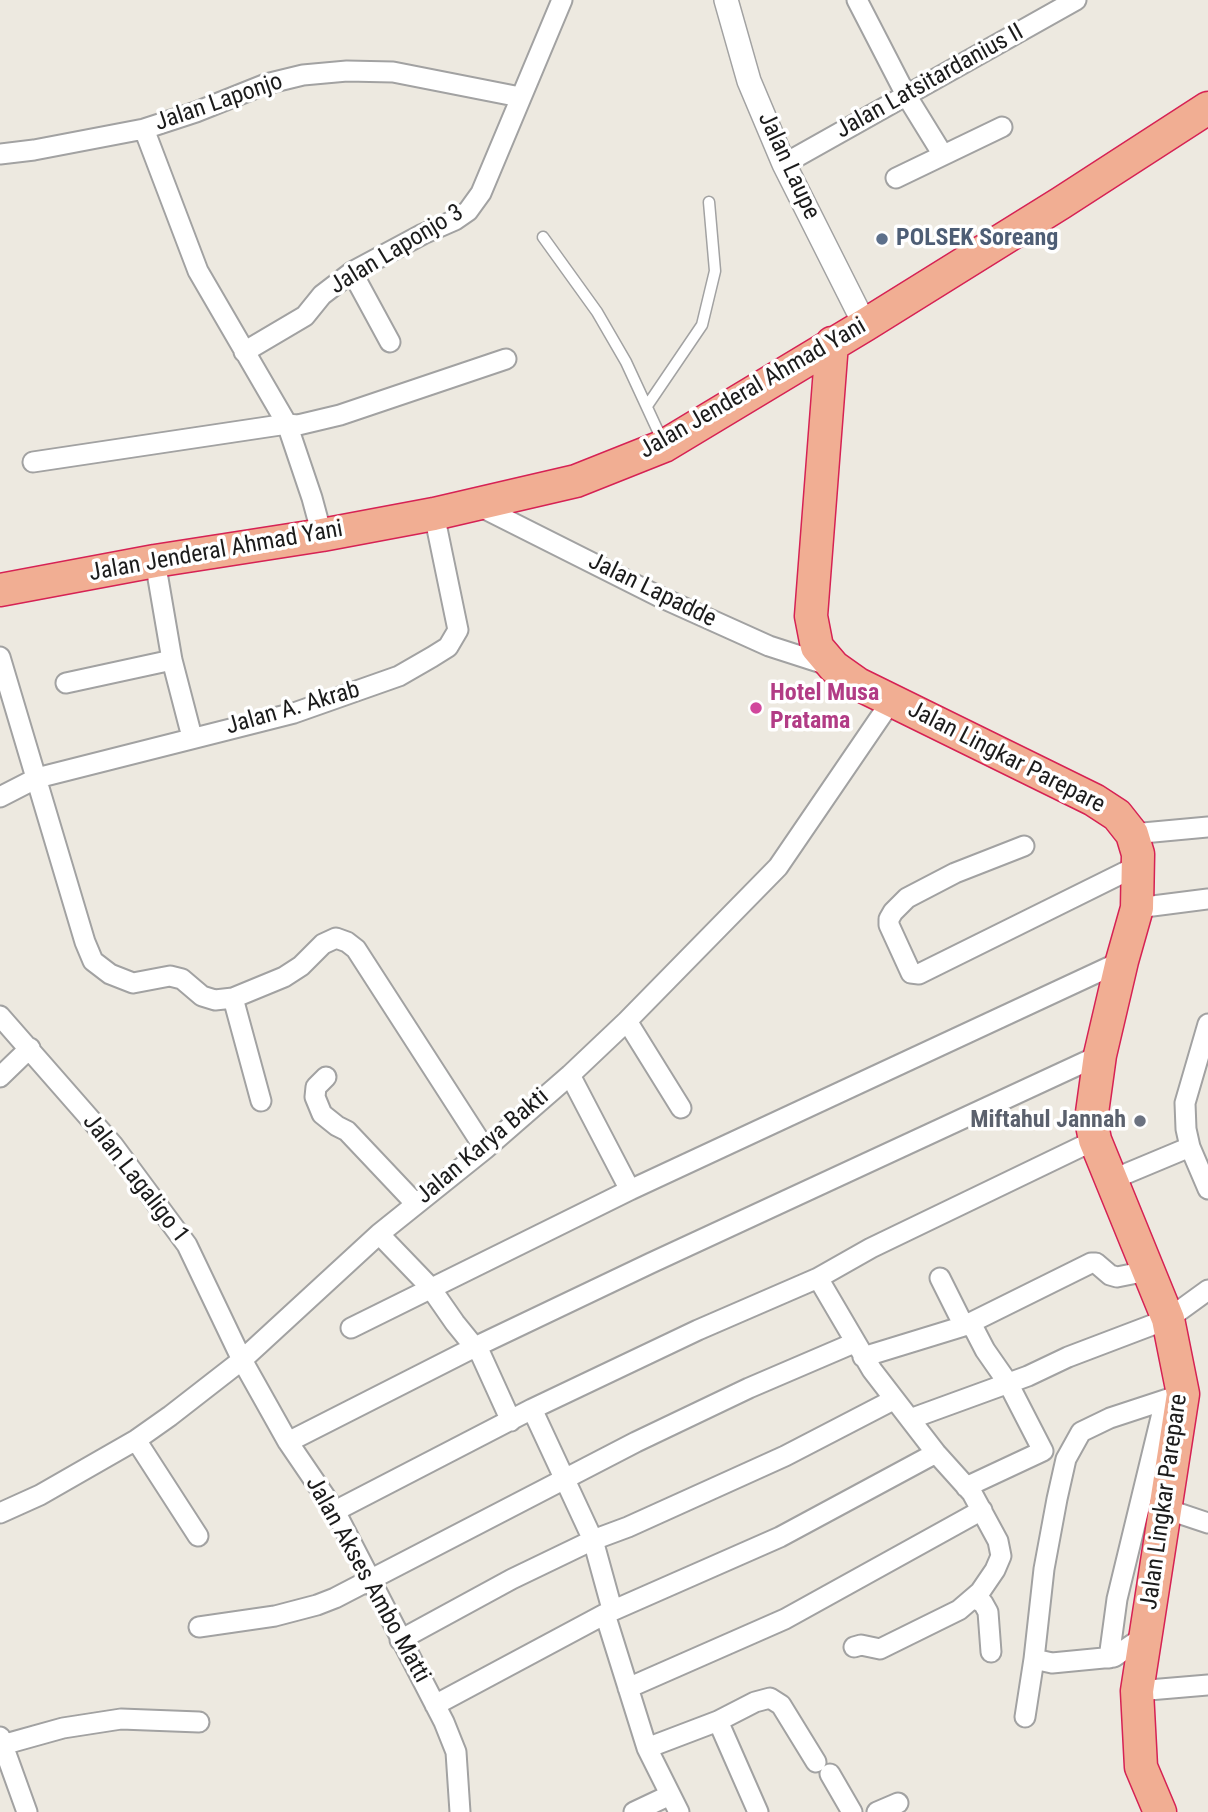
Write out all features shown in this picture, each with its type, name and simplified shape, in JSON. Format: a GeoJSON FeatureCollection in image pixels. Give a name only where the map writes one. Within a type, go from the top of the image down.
{"type":"FeatureCollection","features":[{"type":"Feature","properties":{"kind":"highway","name":"Jalan Jenderal Ahmad Yani"},"geometry":{"type":"LineString","coordinates":[[0,590],[434,514],[576,481],[664,446],[1202,116]]}},
{"type":"Feature","properties":{"kind":"highway","name":"Jalan Lingkar Parepare"},"geometry":{"type":"LineString","coordinates":[[832,343],[811,616],[817,648],[834,667],[858,684],[1094,800],[1116,815],[1132,834],[1139,865],[1137,908],[1100,1055],[1091,1120],[1095,1140],[1168,1319],[1174,1398],[1166,1509],[1137,1691],[1141,1768],[1160,1812]]}},
{"type":"Feature","properties":{"kind":"street","name":"Jalan Laponjo 3"},"geometry":{"type":"LineString","coordinates":[[244,352],[305,316],[322,295],[352,272],[468,211],[481,193],[562,0]]}},
{"type":"Feature","properties":{"kind":"street","name":"Jalan Laupe"},"geometry":{"type":"LineString","coordinates":[[726,0],[749,81],[784,164],[865,325]]}},
{"type":"Feature","properties":{"kind":"street"},"geometry":{"type":"LineString","coordinates":[[857,0],[906,95],[943,155]]}},
{"type":"Feature","properties":{"kind":"street","name":"Jalan Latsitardanius II"},"geometry":{"type":"LineString","coordinates":[[784,164],[1076,0]]}},
{"type":"Feature","properties":{"kind":"street","name":"Jalan Laponjo"},"geometry":{"type":"LineString","coordinates":[[0,155],[144,129],[267,84],[303,75],[347,71],[393,72],[520,97]]}},
{"type":"Feature","properties":{"kind":"street"},"geometry":{"type":"LineString","coordinates":[[896,178],[1002,127]]}},
{"type":"Feature","properties":{"kind":"street"},"geometry":{"type":"LineString","coordinates":[[144,129],[198,271],[287,424],[322,535]]}},
{"type":"Feature","properties":{"kind":"street"},"geometry":{"type":"LineString","coordinates":[[352,272],[390,342]]}},
{"type":"Feature","properties":{"kind":"street"},"geometry":{"type":"LineString","coordinates":[[33,462],[287,424],[298,425],[340,415],[506,359]]}},
{"type":"Feature","properties":{"kind":"street","name":"Jalan Lapadde"},"geometry":{"type":"LineString","coordinates":[[476,504],[659,596],[769,646],[834,667]]}},
{"type":"Feature","properties":{"kind":"street","name":"Jalan A. Akrab"},"geometry":{"type":"LineString","coordinates":[[0,797],[37,778],[294,713],[399,676],[448,646],[458,630],[434,514]]}},
{"type":"Feature","properties":{"kind":"street"},"geometry":{"type":"LineString","coordinates":[[155,561],[172,660],[192,737]]}},
{"type":"Feature","properties":{"kind":"street"},"geometry":{"type":"LineString","coordinates":[[0,657],[93,961],[110,974],[132,984],[170,976],[182,979],[202,996],[215,1000],[233,998],[284,977],[301,966],[323,944],[336,938],[347,942],[356,949],[485,1149]]}},
{"type":"Feature","properties":{"kind":"street"},"geometry":{"type":"LineString","coordinates":[[66,683],[172,660]]}},
{"type":"Feature","properties":{"kind":"street","name":"Jalan Karya Bakti"},"geometry":{"type":"LineString","coordinates":[[0,1513],[40,1495],[136,1440],[242,1360],[379,1234],[485,1149],[570,1074],[627,1021],[778,867],[892,700]]}},
{"type":"Feature","properties":{"kind":"street"},"geometry":{"type":"LineString","coordinates":[[1132,834],[1208,827]]}},
{"type":"Feature","properties":{"kind":"street"},"geometry":{"type":"LineString","coordinates":[[1024,846],[955,873],[907,898],[892,912],[888,919],[889,925],[911,973],[919,974],[1139,865]]}},
{"type":"Feature","properties":{"kind":"street"},"geometry":{"type":"LineString","coordinates":[[1137,908],[1208,899]]}},
{"type":"Feature","properties":{"kind":"street"},"geometry":{"type":"LineString","coordinates":[[351,1328],[630,1190],[1122,961]]}},
{"type":"Feature","properties":{"kind":"street"},"geometry":{"type":"LineString","coordinates":[[233,998],[261,1101]]}},
{"type":"Feature","properties":{"kind":"street","name":"Jalan Lagaligo 1"},"geometry":{"type":"LineString","coordinates":[[0,1016],[113,1145],[187,1245],[242,1360]]}},
{"type":"Feature","properties":{"kind":"street"},"geometry":{"type":"LineString","coordinates":[[627,1021],[681,1108]]}},
{"type":"Feature","properties":{"kind":"street"},"geometry":{"type":"LineString","coordinates":[[1208,1024],[1185,1103],[1190,1147],[1208,1189]]}},
{"type":"Feature","properties":{"kind":"street"},"geometry":{"type":"LineString","coordinates":[[0,1077],[30,1048]]}},
{"type":"Feature","properties":{"kind":"street"},"geometry":{"type":"LineString","coordinates":[[288,1442],[475,1347],[651,1263],[1100,1055]]}},
{"type":"Feature","properties":{"kind":"street"},"geometry":{"type":"LineString","coordinates":[[570,1074],[630,1190]]}},
{"type":"Feature","properties":{"kind":"street"},"geometry":{"type":"LineString","coordinates":[[326,1077],[316,1087],[315,1097],[322,1114],[347,1130],[416,1204]]}},
{"type":"Feature","properties":{"kind":"street"},"geometry":{"type":"LineString","coordinates":[[335,1511],[532,1409],[818,1278],[871,1248],[1095,1140]]}},
{"type":"Feature","properties":{"kind":"street"},"geometry":{"type":"LineString","coordinates":[[1111,1180],[1190,1147]]}},
{"type":"Feature","properties":{"kind":"street"},"geometry":{"type":"LineString","coordinates":[[379,1234],[430,1287],[485,1361],[511,1421]]}},
{"type":"Feature","properties":{"kind":"street"},"geometry":{"type":"LineString","coordinates":[[199,1627],[241,1622],[317,1605],[564,1478],[749,1388],[859,1350],[968,1324],[1091,1263],[1096,1263],[1116,1277],[1147,1271]]}},
{"type":"Feature","properties":{"kind":"street"},"geometry":{"type":"LineString","coordinates":[[818,1278],[859,1350],[893,1400],[982,1510],[998,1541],[1001,1556],[980,1592],[959,1610],[880,1649],[862,1645],[854,1647]]}},
{"type":"Feature","properties":{"kind":"street"},"geometry":{"type":"LineString","coordinates":[[940,1278],[1008,1383],[1043,1451],[966,1487]]}},
{"type":"Feature","properties":{"kind":"street"},"geometry":{"type":"LineString","coordinates":[[910,1419],[1168,1319],[1208,1290]]}},
{"type":"Feature","properties":{"kind":"street","name":"Jalan Akses Ambo Matti"},"geometry":{"type":"LineString","coordinates":[[242,1360],[288,1442],[335,1511],[435,1704],[456,1752],[460,1812]]}},
{"type":"Feature","properties":{"kind":"street"},"geometry":{"type":"LineString","coordinates":[[1109,1658],[1117,1599],[1174,1398]]}},
{"type":"Feature","properties":{"kind":"street"},"geometry":{"type":"LineString","coordinates":[[1025,1717],[1044,1569],[1066,1459],[1081,1432],[1110,1419],[1174,1398]]}},
{"type":"Feature","properties":{"kind":"street"},"geometry":{"type":"LineString","coordinates":[[400,1640],[512,1579],[593,1540],[628,1527],[785,1456],[893,1400]]}},
{"type":"Feature","properties":{"kind":"street"},"geometry":{"type":"LineString","coordinates":[[532,1409],[593,1540],[628,1688],[647,1748],[675,1803],[634,1812]]}},
{"type":"Feature","properties":{"kind":"street"},"geometry":{"type":"LineString","coordinates":[[136,1440],[198,1536]]}},
{"type":"Feature","properties":{"kind":"street"},"geometry":{"type":"LineString","coordinates":[[435,1704],[609,1611],[780,1537],[936,1453]]}},
{"type":"Feature","properties":{"kind":"street"},"geometry":{"type":"LineString","coordinates":[[1166,1509],[1208,1523]]}},
{"type":"Feature","properties":{"kind":"street"},"geometry":{"type":"LineString","coordinates":[[628,1688],[785,1619],[982,1510]]}},
{"type":"Feature","properties":{"kind":"street"},"geometry":{"type":"LineString","coordinates":[[973,1598],[983,1603],[988,1612],[991,1652]]}},
{"type":"Feature","properties":{"kind":"street"},"geometry":{"type":"LineString","coordinates":[[1034,1659],[1052,1663],[1109,1658],[1146,1635]]}},
{"type":"Feature","properties":{"kind":"street"},"geometry":{"type":"LineString","coordinates":[[1137,1691],[1208,1685]]}},
{"type":"Feature","properties":{"kind":"street"},"geometry":{"type":"LineString","coordinates":[[647,1748],[718,1721],[754,1702],[775,1699],[852,1812]]}},
{"type":"Feature","properties":{"kind":"street"},"geometry":{"type":"LineString","coordinates":[[27,1812],[1,1742],[62,1728],[121,1719],[199,1723]]}},
{"type":"Feature","properties":{"kind":"street"},"geometry":{"type":"LineString","coordinates":[[718,1721],[758,1812]]}},
{"type":"Feature","properties":{"kind":"street"},"geometry":{"type":"LineString","coordinates":[[877,1812],[898,1803]]}},
{"type":"Feature","properties":{"kind":"lane"},"geometry":{"type":"LineString","coordinates":[[647,406],[702,325],[715,271],[709,202]]}},
{"type":"Feature","properties":{"kind":"lane"},"geometry":{"type":"LineString","coordinates":[[543,237],[597,312],[626,362],[664,446]]}},
{"type":"Feature","properties":{"kind":"place","name":"POLSEK Soreang"},"geometry":{"type":"Point","coordinates":[882,239]}},
{"type":"Feature","properties":{"kind":"place","name":"Hotel Musa Pratama"},"geometry":{"type":"Point","coordinates":[756,708]}},
{"type":"Feature","properties":{"kind":"place","name":"Miftahul Jannah"},"geometry":{"type":"Point","coordinates":[1140,1121]}}]}
